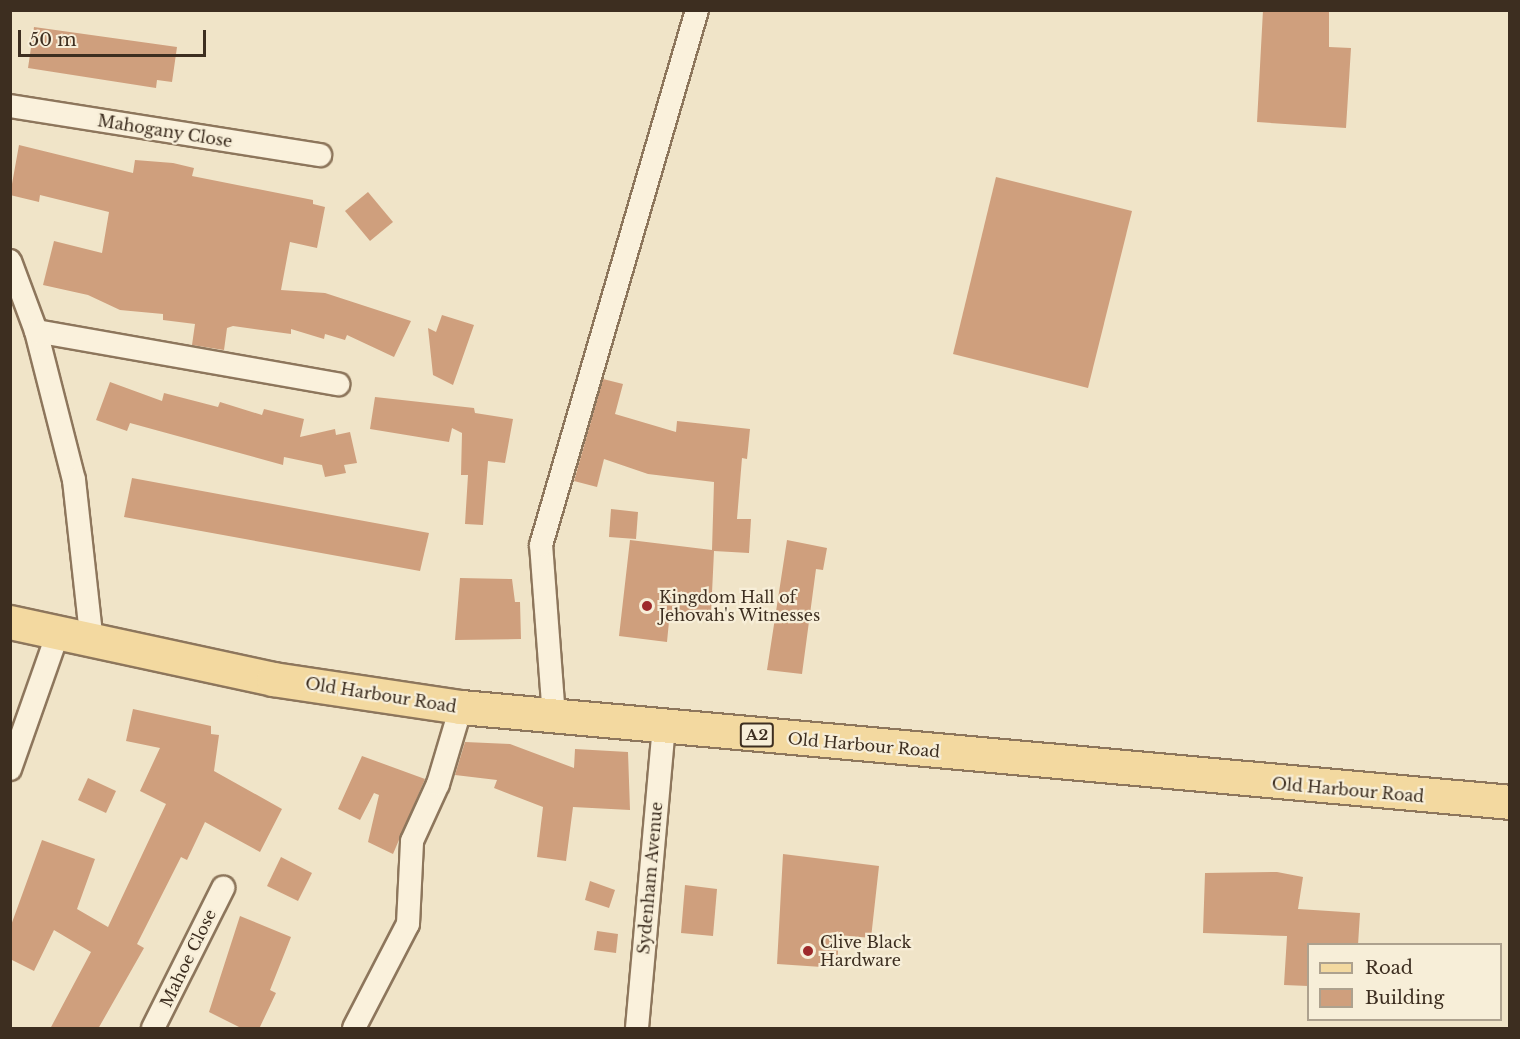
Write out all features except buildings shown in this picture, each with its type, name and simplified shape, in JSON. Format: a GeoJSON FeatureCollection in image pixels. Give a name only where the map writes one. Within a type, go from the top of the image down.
{"type":"FeatureCollection","features":[{"type":"Feature","properties":{"kind":"main road","name":"Old Harbour Road"},"geometry":{"type":"LineString","coordinates":[[10,622],[92,643],[273,679],[461,708],[1509,802]]}},
{"type":"Feature","properties":{"kind":"street"},"geometry":{"type":"LineString","coordinates":[[554,717],[541,545],[697,10]]}},
{"type":"Feature","properties":{"kind":"street","name":"Mahogany Close"},"geometry":{"type":"LineString","coordinates":[[10,106],[320,155]]}},
{"type":"Feature","properties":{"kind":"street"},"geometry":{"type":"LineString","coordinates":[[10,261],[36,331],[74,480],[92,643]]}},
{"type":"Feature","properties":{"kind":"street"},"geometry":{"type":"LineString","coordinates":[[36,331],[338,384]]}},
{"type":"Feature","properties":{"kind":"street"},"geometry":{"type":"LineString","coordinates":[[10,769],[58,633]]}},
{"type":"Feature","properties":{"kind":"street"},"geometry":{"type":"LineString","coordinates":[[354,1029],[408,924],[412,841],[438,784],[461,708]]}},
{"type":"Feature","properties":{"kind":"street","name":"Sydenham Avenue"},"geometry":{"type":"LineString","coordinates":[[637,1029],[664,727]]}},
{"type":"Feature","properties":{"kind":"street","name":"Mahoe Close"},"geometry":{"type":"LineString","coordinates":[[153,1029],[223,888]]}},
{"type":"Feature","properties":{"kind":"place","name":"Kingdom Hall of Jehovah's Witnesses"},"geometry":{"type":"Point","coordinates":[647,606]}},
{"type":"Feature","properties":{"kind":"place","name":"Clive Black Hardware"},"geometry":{"type":"Point","coordinates":[808,951]}}]}
